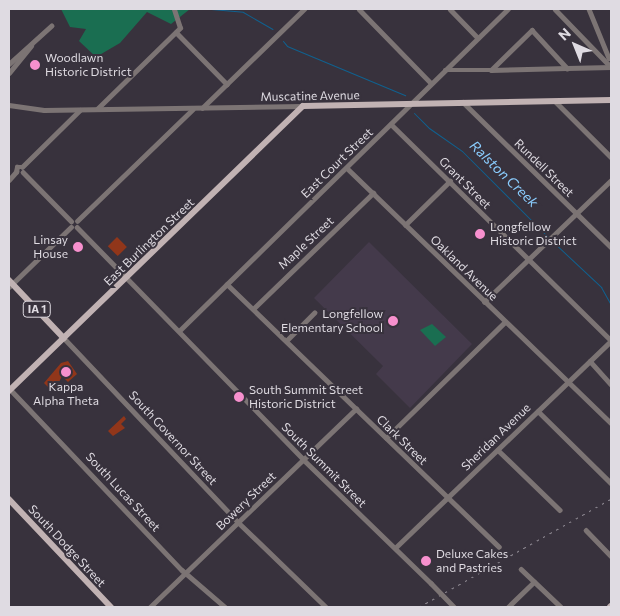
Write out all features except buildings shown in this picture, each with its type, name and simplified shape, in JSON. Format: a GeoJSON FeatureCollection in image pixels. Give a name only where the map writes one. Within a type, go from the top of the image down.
{"type":"FeatureCollection","features":[{"type":"Feature","properties":{"kind":"main road","name":"Muscatine Avenue"},"geometry":{"type":"LineString","coordinates":[[303,106],[611,100]]}},
{"type":"Feature","properties":{"kind":"main road","name":"East Burlington Street"},"geometry":{"type":"LineString","coordinates":[[9,389],[127,278],[303,106]]}},
{"type":"Feature","properties":{"kind":"main road","name":"South Governor Street"},"geometry":{"type":"LineString","coordinates":[[10,283],[64,338]]}},
{"type":"Feature","properties":{"kind":"main road","name":"South Dodge Street"},"geometry":{"type":"LineString","coordinates":[[10,503],[111,607]]}},
{"type":"Feature","properties":{"kind":"street"},"geometry":{"type":"LineString","coordinates":[[97,110],[176,32],[180,22],[174,9]]}},
{"type":"Feature","properties":{"kind":"street"},"geometry":{"type":"LineString","coordinates":[[202,108],[304,9]]}},
{"type":"Feature","properties":{"kind":"street"},"geometry":{"type":"LineString","coordinates":[[359,9],[431,83]]}},
{"type":"Feature","properties":{"kind":"street"},"geometry":{"type":"LineString","coordinates":[[450,9],[478,38]]}},
{"type":"Feature","properties":{"kind":"street","name":"East Court Street"},"geometry":{"type":"LineString","coordinates":[[179,331],[508,9]]}},
{"type":"Feature","properties":{"kind":"street"},"geometry":{"type":"LineString","coordinates":[[555,9],[608,58]]}},
{"type":"Feature","properties":{"kind":"street"},"geometry":{"type":"LineString","coordinates":[[445,70],[611,67],[589,9]]}},
{"type":"Feature","properties":{"kind":"street"},"geometry":{"type":"LineString","coordinates":[[9,64],[51,26]]}},
{"type":"Feature","properties":{"kind":"street"},"geometry":{"type":"LineString","coordinates":[[491,70],[532,30],[567,68]]}},
{"type":"Feature","properties":{"kind":"street"},"geometry":{"type":"LineString","coordinates":[[176,32],[227,84]]}},
{"type":"Feature","properties":{"kind":"street"},"geometry":{"type":"LineString","coordinates":[[9,73],[31,46]]}},
{"type":"Feature","properties":{"kind":"street"},"geometry":{"type":"LineString","coordinates":[[555,101],[611,157]]}},
{"type":"Feature","properties":{"kind":"street","name":"Rundell Street"},"geometry":{"type":"LineString","coordinates":[[463,102],[611,247]]}},
{"type":"Feature","properties":{"kind":"street","name":"Muscatine Avenue"},"geometry":{"type":"LineString","coordinates":[[9,105],[80,110],[303,106]]}},
{"type":"Feature","properties":{"kind":"street"},"geometry":{"type":"LineString","coordinates":[[10,283],[194,109]]}},
{"type":"Feature","properties":{"kind":"street"},"geometry":{"type":"LineString","coordinates":[[9,180],[80,110]]}},
{"type":"Feature","properties":{"kind":"street","name":"Grant Street"},"geometry":{"type":"LineString","coordinates":[[391,124],[611,340]]}},
{"type":"Feature","properties":{"kind":"street","name":"Oakland Avenue"},"geometry":{"type":"LineString","coordinates":[[346,168],[567,383],[611,423]]}},
{"type":"Feature","properties":{"kind":"street","name":"South Summit Street"},"geometry":{"type":"LineString","coordinates":[[22,169],[304,460],[455,607]]}},
{"type":"Feature","properties":{"kind":"street"},"geometry":{"type":"LineString","coordinates":[[484,302],[611,180]]}},
{"type":"Feature","properties":{"kind":"street"},"geometry":{"type":"LineString","coordinates":[[405,225],[450,181]]}},
{"type":"Feature","properties":{"kind":"street","name":"Maple Street"},"geometry":{"type":"LineString","coordinates":[[253,309],[373,194]]}},
{"type":"Feature","properties":{"kind":"street","name":"Clark Street"},"geometry":{"type":"LineString","coordinates":[[227,284],[499,548]]}},
{"type":"Feature","properties":{"kind":"street"},"geometry":{"type":"LineString","coordinates":[[286,341],[314,313]]}},
{"type":"Feature","properties":{"kind":"street"},"geometry":{"type":"LineString","coordinates":[[386,438],[505,322]]}},
{"type":"Feature","properties":{"kind":"street","name":"South Governor Street"},"geometry":{"type":"LineString","coordinates":[[64,338],[238,522],[326,607]]}},
{"type":"Feature","properties":{"kind":"street","name":"Sheridan Avenue"},"geometry":{"type":"LineString","coordinates":[[395,548],[611,340]]}},
{"type":"Feature","properties":{"kind":"street"},"geometry":{"type":"LineString","coordinates":[[590,362],[611,384]]}},
{"type":"Feature","properties":{"kind":"street","name":"South Lucas Street"},"geometry":{"type":"LineString","coordinates":[[9,389],[186,572],[225,607]]}},
{"type":"Feature","properties":{"kind":"street","name":"Bowery Street"},"geometry":{"type":"LineString","coordinates":[[150,607],[356,409]]}},
{"type":"Feature","properties":{"kind":"street"},"geometry":{"type":"LineString","coordinates":[[538,411],[611,482]]}},
{"type":"Feature","properties":{"kind":"street"},"geometry":{"type":"LineString","coordinates":[[498,450],[560,510]]}},
{"type":"Feature","properties":{"kind":"street"},"geometry":{"type":"LineString","coordinates":[[586,530],[611,556]]}},
{"type":"Feature","properties":{"kind":"street"},"geometry":{"type":"LineString","coordinates":[[521,569],[561,607]]}},
{"type":"Feature","properties":{"kind":"street"},"geometry":{"type":"LineString","coordinates":[[508,607],[534,582]]}},
{"type":"Feature","properties":{"kind":"shaded area","name":"Longfellow Elementary School"},"geometry":{"type":"Polygon","coordinates":[[[369,242],[472,344],[410,408],[376,374],[383,366],[314,298],[369,242]]]}},
{"type":"Feature","properties":{"kind":"green space"},"geometry":{"type":"Polygon","coordinates":[[[61,9],[190,9],[171,24],[147,12],[120,43],[96,57],[79,41],[86,29],[70,27],[61,9]]]}},
{"type":"Feature","properties":{"kind":"green space"},"geometry":{"type":"Polygon","coordinates":[[[432,324],[446,337],[435,346],[420,330],[432,324]]]}},
{"type":"Feature","properties":{"kind":"waterway","name":"Ralston Creek"},"geometry":{"type":"LineString","coordinates":[[211,9],[243,12],[273,29]]}},
{"type":"Feature","properties":{"kind":"waterway","name":"Ralston Creek"},"geometry":{"type":"LineString","coordinates":[[283,41],[287,46],[405,95]]}},
{"type":"Feature","properties":{"kind":"waterway","name":"Ralston Creek"},"geometry":{"type":"LineString","coordinates":[[414,113],[429,128],[462,151],[548,237]]}},
{"type":"Feature","properties":{"kind":"waterway","name":"Ralston Creek"},"geometry":{"type":"LineString","coordinates":[[551,240],[601,287],[611,305]]}},
{"type":"Feature","properties":{"kind":"railway"},"geometry":{"type":"LineString","coordinates":[[419,607],[611,499]]}},
{"type":"Feature","properties":{"kind":"place","name":"Woodlawn Historic District"},"geometry":{"type":"Point","coordinates":[35,65]}},
{"type":"Feature","properties":{"kind":"place","name":"Longfellow Historic District"},"geometry":{"type":"Point","coordinates":[480,234]}},
{"type":"Feature","properties":{"kind":"place","name":"Linsay House"},"geometry":{"type":"Point","coordinates":[78,247]}},
{"type":"Feature","properties":{"kind":"place","name":"Longfellow Elementary School"},"geometry":{"type":"Point","coordinates":[393,321]}},
{"type":"Feature","properties":{"kind":"place","name":"Kappa Alpha Theta"},"geometry":{"type":"Point","coordinates":[66,372]}},
{"type":"Feature","properties":{"kind":"place","name":"South Summit Street Historic District"},"geometry":{"type":"Point","coordinates":[239,397]}},
{"type":"Feature","properties":{"kind":"place","name":"Deluxe Cakes and Pastries"},"geometry":{"type":"Point","coordinates":[426,561]}}]}
